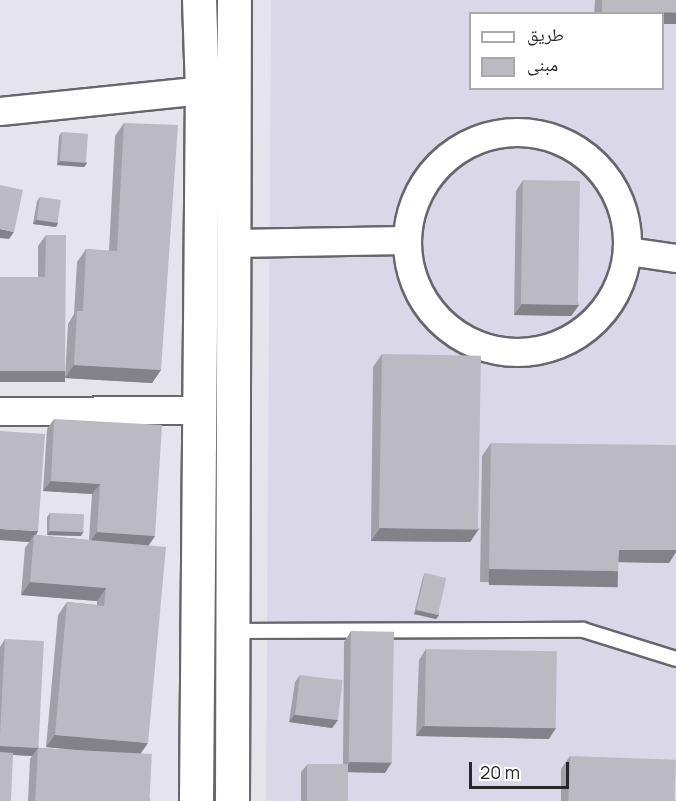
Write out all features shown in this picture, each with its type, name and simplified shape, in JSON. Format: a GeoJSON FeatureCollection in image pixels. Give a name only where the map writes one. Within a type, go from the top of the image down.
{"type":"FeatureCollection","features":[{"type":"Feature","properties":{"kind":"main road"},"geometry":{"type":"LineString","coordinates":[[199,0],[217,96],[233,243],[232,801]]}},
{"type":"Feature","properties":{"kind":"main road"},"geometry":{"type":"LineString","coordinates":[[196,801],[200,410],[217,96],[234,0]]}},
{"type":"Feature","properties":{"kind":"street"},"geometry":{"type":"LineString","coordinates":[[0,111],[217,96]]}},
{"type":"Feature","properties":{"kind":"street"},"geometry":{"type":"LineString","coordinates":[[503,132],[542,134],[578,149],[608,178],[624,213],[628,251],[623,276],[605,310],[576,336],[540,351],[502,352],[459,337],[430,312],[411,277],[406,240],[414,198],[435,166],[466,143],[503,132]]}},
{"type":"Feature","properties":{"kind":"street"},"geometry":{"type":"LineString","coordinates":[[233,243],[406,240]]}},
{"type":"Feature","properties":{"kind":"street"},"geometry":{"type":"LineString","coordinates":[[628,251],[676,258]]}},
{"type":"Feature","properties":{"kind":"street"},"geometry":{"type":"LineString","coordinates":[[0,411],[200,410]]}},
{"type":"Feature","properties":{"kind":"lane"},"geometry":{"type":"LineString","coordinates":[[232,631],[583,630],[676,659]]}},
{"type":"Feature","properties":{"kind":"shaded area"},"geometry":{"type":"Polygon","coordinates":[[[271,0],[676,0],[676,801],[266,801],[271,0]]]}},
{"type":"Feature","properties":{"kind":"building"},"geometry":{"type":"Polygon","coordinates":[[[602,0],[676,0],[676,12],[602,12],[602,0]]]}},
{"type":"Feature","properties":{"kind":"building"},"geometry":{"type":"Polygon","coordinates":[[[124,123],[178,125],[161,370],[74,365],[77,311],[83,311],[86,249],[117,251],[124,123]]]}},
{"type":"Feature","properties":{"kind":"building"},"geometry":{"type":"Polygon","coordinates":[[[62,132],[88,134],[86,163],[60,161],[62,132]]]}},
{"type":"Feature","properties":{"kind":"building"},"geometry":{"type":"Polygon","coordinates":[[[523,180],[580,181],[578,305],[521,304],[523,180]]]}},
{"type":"Feature","properties":{"kind":"building"},"geometry":{"type":"Polygon","coordinates":[[[0,185],[23,190],[14,232],[0,229],[0,185]]]}},
{"type":"Feature","properties":{"kind":"building"},"geometry":{"type":"Polygon","coordinates":[[[40,197],[61,200],[58,223],[37,220],[40,197]]]}},
{"type":"Feature","properties":{"kind":"building"},"geometry":{"type":"Polygon","coordinates":[[[46,235],[66,235],[65,371],[0,371],[0,277],[45,277],[46,235]]]}},
{"type":"Feature","properties":{"kind":"building"},"geometry":{"type":"Polygon","coordinates":[[[382,354],[481,356],[478,530],[379,528],[382,354]]]}},
{"type":"Feature","properties":{"kind":"building"},"geometry":{"type":"Polygon","coordinates":[[[54,419],[162,425],[155,536],[97,532],[100,484],[51,481],[54,419]]]}},
{"type":"Feature","properties":{"kind":"building"},"geometry":{"type":"Polygon","coordinates":[[[0,431],[45,434],[38,531],[0,529],[0,431]]]}},
{"type":"Feature","properties":{"kind":"building"},"geometry":{"type":"Polygon","coordinates":[[[491,443],[676,445],[676,550],[619,550],[618,571],[489,569],[491,443]]]}},
{"type":"Feature","properties":{"kind":"building"},"geometry":{"type":"Polygon","coordinates":[[[50,513],[84,514],[83,532],[49,531],[50,513]]]}},
{"type":"Feature","properties":{"kind":"building"},"geometry":{"type":"Polygon","coordinates":[[[34,535],[166,547],[148,743],[55,735],[67,602],[104,606],[106,588],[30,582],[34,535]]]}},
{"type":"Feature","properties":{"kind":"building"},"geometry":{"type":"Polygon","coordinates":[[[425,573],[446,578],[438,615],[416,610],[425,573]]]}},
{"type":"Feature","properties":{"kind":"building"},"geometry":{"type":"Polygon","coordinates":[[[351,631],[394,632],[392,763],[349,762],[351,631]]]}},
{"type":"Feature","properties":{"kind":"building"},"geometry":{"type":"Polygon","coordinates":[[[5,639],[44,641],[38,748],[0,746],[5,639]]]}},
{"type":"Feature","properties":{"kind":"building"},"geometry":{"type":"Polygon","coordinates":[[[426,649],[557,651],[556,728],[425,726],[426,649]]]}},
{"type":"Feature","properties":{"kind":"building"},"geometry":{"type":"Polygon","coordinates":[[[300,675],[343,680],[338,720],[295,715],[300,675]]]}},
{"type":"Feature","properties":{"kind":"building"},"geometry":{"type":"Polygon","coordinates":[[[38,748],[152,754],[149,801],[35,801],[38,748]]]}},
{"type":"Feature","properties":{"kind":"building"},"geometry":{"type":"Polygon","coordinates":[[[0,752],[13,753],[11,801],[0,801],[0,752]]]}},
{"type":"Feature","properties":{"kind":"building"},"geometry":{"type":"Polygon","coordinates":[[[570,756],[676,760],[674,801],[568,801],[570,756]]]}},
{"type":"Feature","properties":{"kind":"building"},"geometry":{"type":"Polygon","coordinates":[[[307,764],[348,764],[348,801],[307,801],[307,764]]]}}]}
